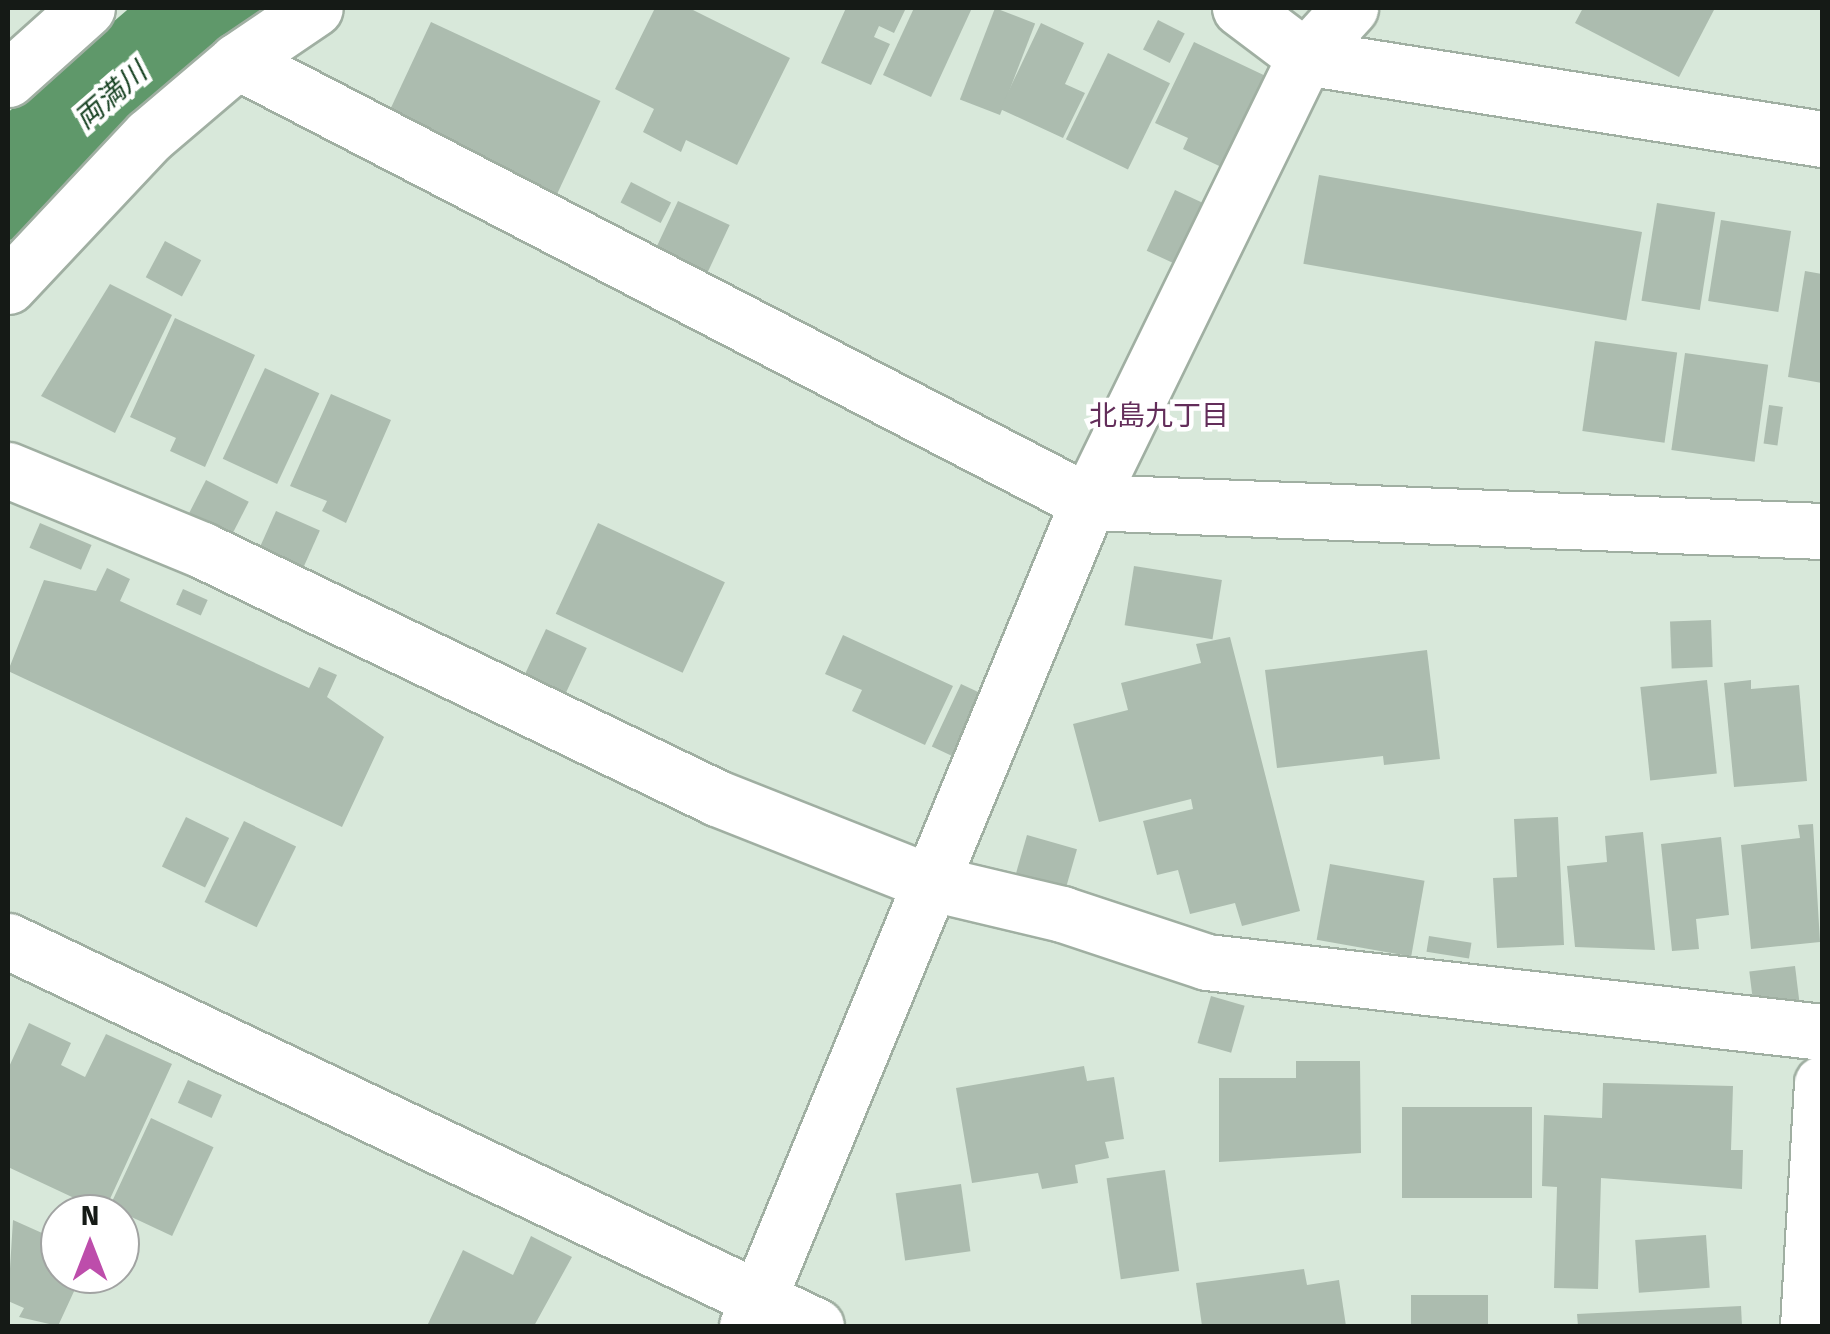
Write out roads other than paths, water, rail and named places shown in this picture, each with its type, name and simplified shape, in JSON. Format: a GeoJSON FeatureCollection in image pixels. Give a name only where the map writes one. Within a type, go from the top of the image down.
{"type":"FeatureCollection","features":[{"type":"Feature","properties":{"kind":"street"},"geometry":{"type":"LineString","coordinates":[[8,79],[86,8]]}},
{"type":"Feature","properties":{"kind":"street"},"geometry":{"type":"LineString","coordinates":[[8,286],[149,136],[237,60],[315,8]]}},
{"type":"Feature","properties":{"kind":"street"},"geometry":{"type":"LineString","coordinates":[[1240,8],[1305,56],[1822,139]]}},
{"type":"Feature","properties":{"kind":"street"},"geometry":{"type":"LineString","coordinates":[[751,1314],[1088,502],[1305,56],[1350,8]]}},
{"type":"Feature","properties":{"kind":"street"},"geometry":{"type":"LineString","coordinates":[[237,60],[1088,502],[1822,531]]}},
{"type":"Feature","properties":{"kind":"street"},"geometry":{"type":"LineString","coordinates":[[8,470],[202,550],[717,798],[932,884],[1062,914],[1207,962],[1822,1032]]}},
{"type":"Feature","properties":{"kind":"street"},"geometry":{"type":"LineString","coordinates":[[8,941],[751,1314],[816,1326]]}},
{"type":"Feature","properties":{"kind":"street"},"geometry":{"type":"LineString","coordinates":[[1808,1326],[1822,1084]]}},
{"type":"Feature","properties":{"kind":"waterway","name":"両満川"},"geometry":{"type":"LineString","coordinates":[[8,185],[214,8]]}},
{"type":"Feature","properties":{"kind":"district","name":"北島九丁目"},"geometry":{"type":"Point","coordinates":[1159,416]}}]}
